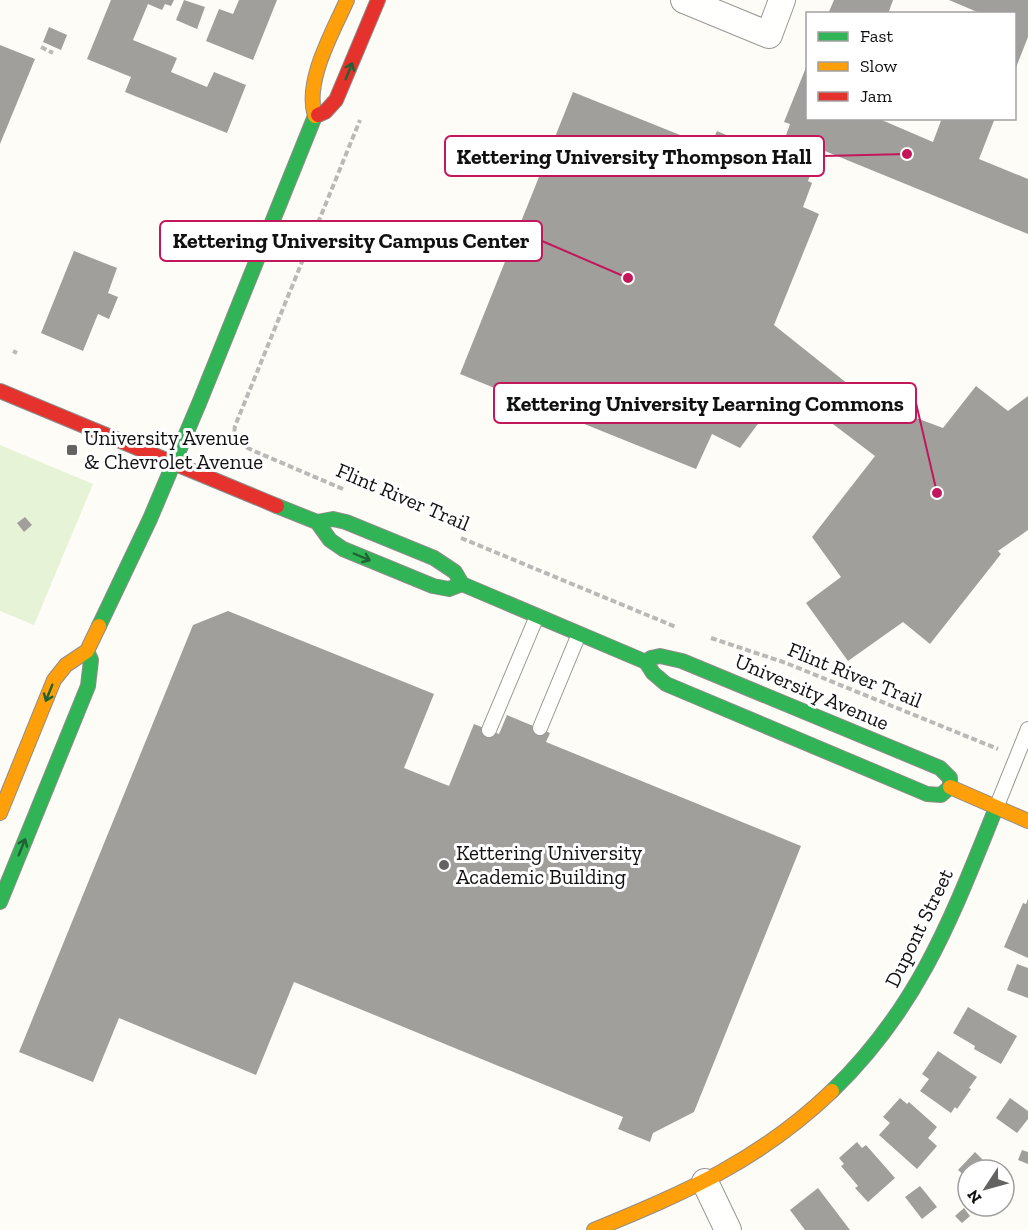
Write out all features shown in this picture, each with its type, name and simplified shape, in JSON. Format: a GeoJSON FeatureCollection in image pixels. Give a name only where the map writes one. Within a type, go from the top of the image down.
{"type":"FeatureCollection","features":[{"type":"Feature","properties":{"kind":"street"},"geometry":{"type":"LineString","coordinates":[[315,116],[311,107],[312,91],[347,0]]}},
{"type":"Feature","properties":{"kind":"street"},"geometry":{"type":"LineString","coordinates":[[0,813],[54,680],[66,665],[87,651],[150,519],[315,116],[325,112],[336,100],[378,0]]}},
{"type":"Feature","properties":{"kind":"street"},"geometry":{"type":"LineString","coordinates":[[684,0],[769,34],[782,0]]}},
{"type":"Feature","properties":{"kind":"street"},"geometry":{"type":"LineString","coordinates":[[0,391],[317,522],[330,540],[343,549],[433,586],[449,589],[462,584]]}},
{"type":"Feature","properties":{"kind":"street"},"geometry":{"type":"LineString","coordinates":[[317,522],[333,519],[346,522],[434,558],[455,572],[462,584],[646,662],[653,673],[666,684],[927,794],[941,795],[950,787]]}},
{"type":"Feature","properties":{"kind":"street"},"geometry":{"type":"LineString","coordinates":[[0,902],[88,686],[91,660],[87,651]]}},
{"type":"Feature","properties":{"kind":"street","name":"University Avenue"},"geometry":{"type":"LineString","coordinates":[[646,662],[660,656],[674,658],[940,768],[950,778],[950,787],[1028,821]]}},
{"type":"Feature","properties":{"kind":"street","name":"Dupont Street"},"geometry":{"type":"LineString","coordinates":[[594,1230],[705,1182],[751,1156],[801,1120],[842,1082],[885,1032],[909,998],[934,954],[996,807]]}},
{"type":"Feature","properties":{"kind":"street"},"geometry":{"type":"LineString","coordinates":[[705,1182],[728,1230]]}},
{"type":"Feature","properties":{"kind":"lane"},"geometry":{"type":"LineString","coordinates":[[489,730],[537,616]]}},
{"type":"Feature","properties":{"kind":"lane"},"geometry":{"type":"LineString","coordinates":[[540,728],[579,634]]}},
{"type":"Feature","properties":{"kind":"lane"},"geometry":{"type":"LineString","coordinates":[[996,807],[1028,729]]}},
{"type":"Feature","properties":{"kind":"path"},"geometry":{"type":"LineString","coordinates":[[40,47],[53,53]]}},
{"type":"Feature","properties":{"kind":"path","name":"Flint River Trail"},"geometry":{"type":"LineString","coordinates":[[351,492],[244,446],[237,441],[234,433],[256,369],[362,115]]}},
{"type":"Feature","properties":{"kind":"path"},"geometry":{"type":"LineString","coordinates":[[760,143],[766,145]]}},
{"type":"Feature","properties":{"kind":"path","name":"Flint River Trail"},"geometry":{"type":"LineString","coordinates":[[459,537],[679,628]]}},
{"type":"Feature","properties":{"kind":"path","name":"Flint River Trail"},"geometry":{"type":"LineString","coordinates":[[708,638],[786,663],[1003,751]]}},
{"type":"Feature","properties":{"kind":"green space"},"geometry":{"type":"Polygon","coordinates":[[[0,445],[93,484],[34,625],[0,611],[0,445]]]}},
{"type":"Feature","properties":{"kind":"building"},"geometry":{"type":"Polygon","coordinates":[[[111,0],[174,0],[171,6],[165,4],[162,10],[148,4],[133,40],[177,58],[171,72],[207,87],[214,72],[246,85],[227,133],[125,92],[131,77],[87,59],[111,0]]]}},
{"type":"Feature","properties":{"kind":"building"},"geometry":{"type":"Polygon","coordinates":[[[184,0],[205,7],[197,29],[176,20],[184,0]]]}},
{"type":"Feature","properties":{"kind":"building"},"geometry":{"type":"Polygon","coordinates":[[[239,0],[277,0],[253,60],[206,41],[219,9],[233,14],[239,0]]]}},
{"type":"Feature","properties":{"kind":"building"},"geometry":{"type":"Polygon","coordinates":[[[834,0],[893,0],[889,12],[829,12],[834,0]]]}},
{"type":"Feature","properties":{"kind":"building"},"geometry":{"type":"Polygon","coordinates":[[[949,0],[1028,0],[1028,37],[1016,67],[1016,12],[977,12],[949,0]]]}},
{"type":"Feature","properties":{"kind":"building"},"geometry":{"type":"Polygon","coordinates":[[[49,27],[67,35],[61,50],[43,42],[49,27]]]}},
{"type":"Feature","properties":{"kind":"building"},"geometry":{"type":"Polygon","coordinates":[[[0,45],[35,59],[0,144],[0,45]]]}},
{"type":"Feature","properties":{"kind":"building"},"geometry":{"type":"Polygon","coordinates":[[[806,67],[806,120],[882,120],[933,142],[941,120],[994,120],[979,159],[1028,179],[1028,234],[820,149],[808,181],[812,183],[803,207],[819,214],[774,325],[868,400],[943,428],[976,386],[1008,411],[1028,396],[1028,530],[998,551],[1001,554],[930,644],[903,622],[848,661],[806,603],[841,577],[812,537],[875,456],[821,415],[778,397],[740,448],[712,434],[696,469],[460,374],[573,92],[710,147],[717,131],[794,164],[803,142],[799,140],[797,143],[785,138],[790,124],[784,122],[806,67]]]}},
{"type":"Feature","properties":{"kind":"building"},"geometry":{"type":"Polygon","coordinates":[[[74,251],[117,268],[108,293],[118,297],[109,319],[98,314],[83,351],[41,333],[74,251]]]}},
{"type":"Feature","properties":{"kind":"building"},"geometry":{"type":"Polygon","coordinates":[[[25,517],[32,525],[24,532],[17,523],[25,517]]]}},
{"type":"Feature","properties":{"kind":"building","name":"Kettering University Academic Building"},"geometry":{"type":"Polygon","coordinates":[[[228,611],[434,694],[404,768],[449,786],[474,724],[499,734],[507,715],[550,733],[546,742],[801,846],[694,1112],[653,1133],[650,1142],[618,1129],[623,1117],[294,982],[256,1075],[119,1018],[93,1082],[19,1052],[193,625],[228,611]]]}},
{"type":"Feature","properties":{"kind":"building"},"geometry":{"type":"Polygon","coordinates":[[[1028,899],[1028,958],[1004,947],[1023,903],[1026,904],[1028,899]]]}},
{"type":"Feature","properties":{"kind":"building"},"geometry":{"type":"Polygon","coordinates":[[[1017,964],[1028,968],[1028,998],[1007,990],[1017,964]]]}},
{"type":"Feature","properties":{"kind":"building"},"geometry":{"type":"Polygon","coordinates":[[[968,1007],[1017,1036],[1001,1064],[974,1049],[975,1046],[953,1033],[968,1007]]]}},
{"type":"Feature","properties":{"kind":"building"},"geometry":{"type":"Polygon","coordinates":[[[938,1051],[977,1077],[957,1109],[955,1107],[951,1113],[920,1091],[929,1079],[922,1074],[938,1051]]]}},
{"type":"Feature","properties":{"kind":"building"},"geometry":{"type":"Polygon","coordinates":[[[900,1098],[907,1104],[909,1102],[937,1127],[928,1138],[937,1146],[917,1169],[879,1135],[890,1123],[883,1117],[900,1098]]]}},
{"type":"Feature","properties":{"kind":"building"},"geometry":{"type":"Polygon","coordinates":[[[1010,1098],[1028,1111],[1028,1119],[1017,1133],[996,1118],[1010,1098]]]}},
{"type":"Feature","properties":{"kind":"building"},"geometry":{"type":"Polygon","coordinates":[[[857,1142],[862,1148],[866,1145],[895,1178],[868,1202],[855,1188],[858,1186],[841,1166],[844,1164],[839,1158],[857,1142]]]}},
{"type":"Feature","properties":{"kind":"building"},"geometry":{"type":"Polygon","coordinates":[[[1022,1150],[1028,1152],[1028,1164],[1018,1160],[1022,1150]]]}},
{"type":"Feature","properties":{"kind":"building"},"geometry":{"type":"Polygon","coordinates":[[[975,1152],[981,1158],[969,1158],[975,1152]]]}},
{"type":"Feature","properties":{"kind":"building"},"geometry":{"type":"Polygon","coordinates":[[[920,1186],[937,1207],[922,1219],[905,1197],[920,1186]]]}},
{"type":"Feature","properties":{"kind":"building"},"geometry":{"type":"Polygon","coordinates":[[[818,1188],[850,1230],[805,1230],[790,1210],[818,1188]]]}},
{"type":"Feature","properties":{"kind":"building"},"geometry":{"type":"Polygon","coordinates":[[[957,1218],[968,1218],[962,1223],[957,1218]]]}},
{"type":"Feature","properties":{"kind":"traffic: fast"},"geometry":{"type":"LineString","coordinates":[[99,626],[150,519],[315,116],[318,115]]}},
{"type":"Feature","properties":{"kind":"traffic: fast"},"geometry":{"type":"LineString","coordinates":[[277,506],[317,522],[330,540],[343,549],[433,586],[449,589],[462,584]]}},
{"type":"Feature","properties":{"kind":"traffic: fast"},"geometry":{"type":"LineString","coordinates":[[317,522],[333,519],[346,522],[434,558],[455,572],[462,584],[646,662]]}},
{"type":"Feature","properties":{"kind":"traffic: fast"},"geometry":{"type":"LineString","coordinates":[[0,902],[88,686],[91,660],[87,651]]}},
{"type":"Feature","properties":{"kind":"traffic: fast"},"geometry":{"type":"LineString","coordinates":[[660,656],[682,661],[940,768],[950,778],[950,787],[941,795],[927,794],[666,684],[653,673],[646,662],[660,656]]}},
{"type":"Feature","properties":{"kind":"traffic: fast"},"geometry":{"type":"LineString","coordinates":[[832,1091],[888,1027],[911,993],[948,923],[996,808]]}},
{"type":"Feature","properties":{"kind":"traffic: slow"},"geometry":{"type":"LineString","coordinates":[[315,116],[313,88],[317,72],[347,0]]}},
{"type":"Feature","properties":{"kind":"traffic: slow"},"geometry":{"type":"LineString","coordinates":[[0,813],[54,680],[66,665],[87,651],[99,626]]}},
{"type":"Feature","properties":{"kind":"traffic: slow"},"geometry":{"type":"LineString","coordinates":[[950,787],[1028,821]]}},
{"type":"Feature","properties":{"kind":"traffic: slow"},"geometry":{"type":"LineString","coordinates":[[594,1230],[690,1188],[749,1156],[805,1116],[832,1091]]}},
{"type":"Feature","properties":{"kind":"traffic: jam"},"geometry":{"type":"LineString","coordinates":[[318,115],[325,112],[336,100],[378,0]]}},
{"type":"Feature","properties":{"kind":"traffic: jam"},"geometry":{"type":"LineString","coordinates":[[0,391],[277,506]]}},
{"type":"Feature","properties":{"kind":"place","name":"Kettering University Thompson Hall"},"geometry":{"type":"Point","coordinates":[907,154]}},
{"type":"Feature","properties":{"kind":"place","name":"Kettering University Campus Center"},"geometry":{"type":"Point","coordinates":[628,278]}},
{"type":"Feature","properties":{"kind":"place","name":"University Avenue & Chevrolet Avenue"},"geometry":{"type":"Point","coordinates":[72,450]}},
{"type":"Feature","properties":{"kind":"place","name":"Kettering University Learning Commons"},"geometry":{"type":"Point","coordinates":[937,493]}},
{"type":"Feature","properties":{"kind":"place","name":"Kettering University Academic Building"},"geometry":{"type":"Point","coordinates":[444,865]}}]}
